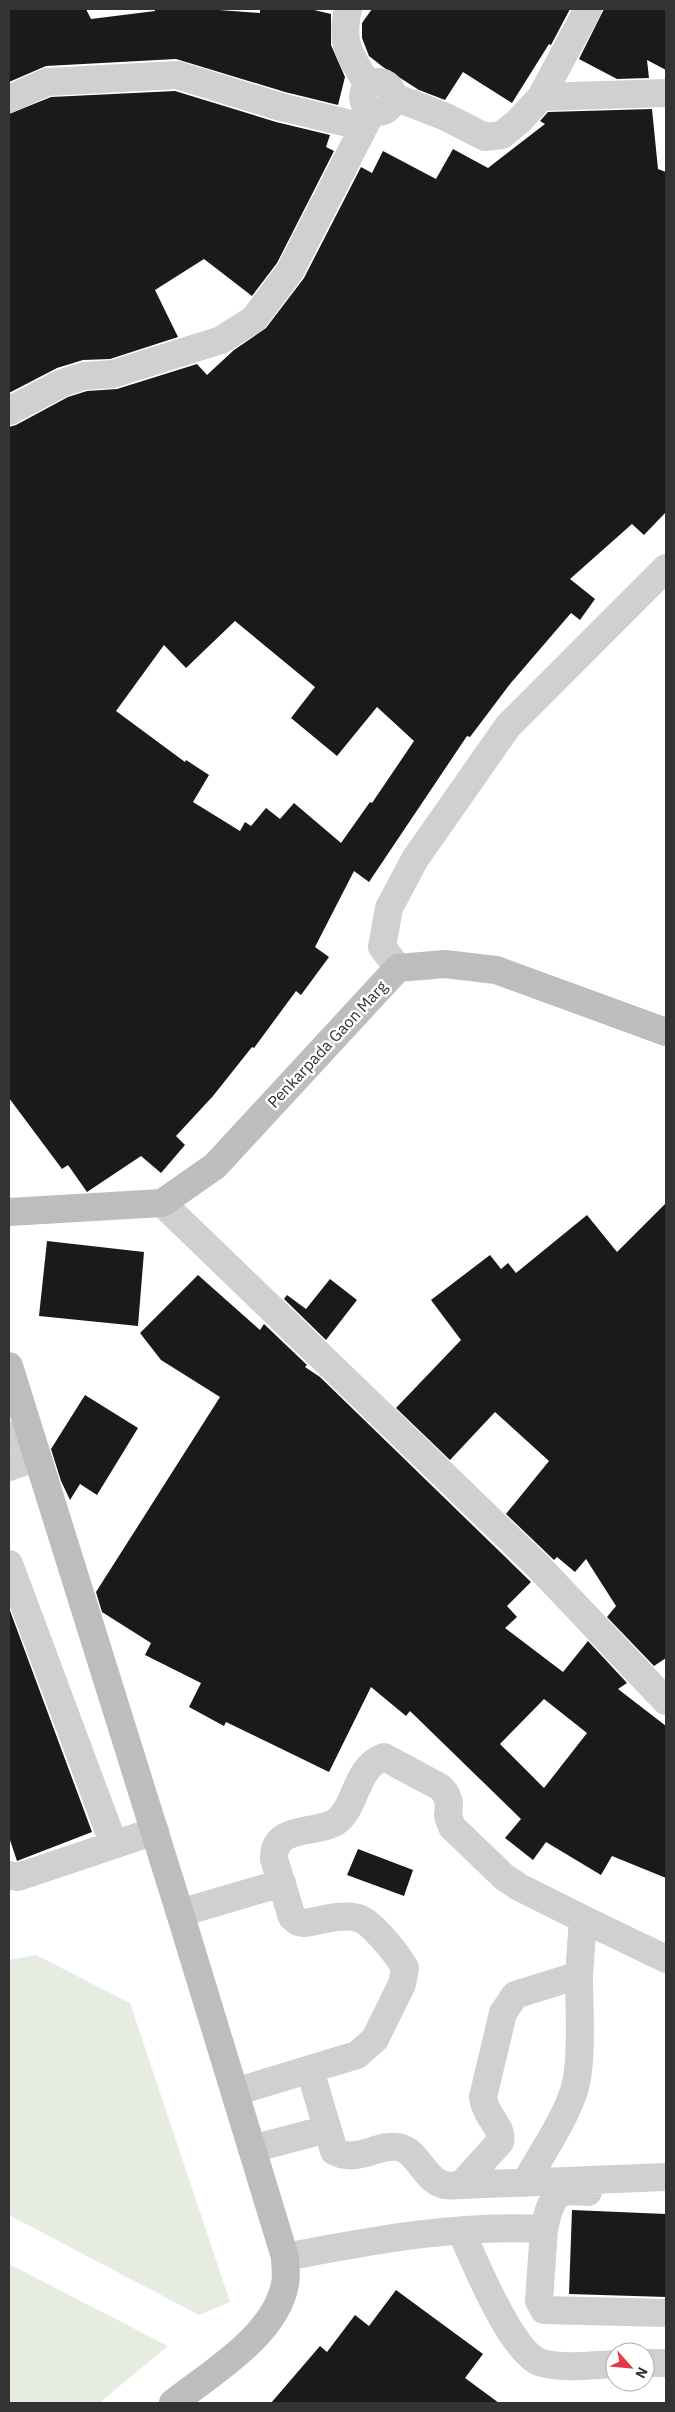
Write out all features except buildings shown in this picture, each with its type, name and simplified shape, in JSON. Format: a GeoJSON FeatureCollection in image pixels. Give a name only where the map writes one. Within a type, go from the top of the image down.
{"type":"FeatureCollection","features":[{"type":"Feature","properties":{"kind":"street"},"geometry":{"type":"LineString","coordinates":[[348,9],[343,29],[346,47],[374,105]]}},
{"type":"Feature","properties":{"kind":"street"},"geometry":{"type":"LineString","coordinates":[[9,99],[48,82],[177,75],[281,107],[374,105],[446,117],[485,137],[502,135],[519,121],[540,97],[588,9]]}},
{"type":"Feature","properties":{"kind":"street"},"geometry":{"type":"LineString","coordinates":[[540,97],[666,93]]}},
{"type":"Feature","properties":{"kind":"street"},"geometry":{"type":"LineString","coordinates":[[9,411],[62,383],[84,376],[113,374],[220,340],[254,319],[290,271],[374,105]]}},
{"type":"Feature","properties":{"kind":"street"},"geometry":{"type":"LineString","coordinates":[[398,968],[382,947],[384,928],[389,908],[415,859],[508,726],[666,568]]}},
{"type":"Feature","properties":{"kind":"street","name":"Penkarpada Gaon Marg"},"geometry":{"type":"LineString","coordinates":[[162,1203],[216,1166],[398,968],[445,964],[496,970],[666,1032]]}},
{"type":"Feature","properties":{"kind":"street"},"geometry":{"type":"LineString","coordinates":[[9,1212],[162,1203],[524,1552],[665,1698]]}},
{"type":"Feature","properties":{"kind":"street"},"geometry":{"type":"LineString","coordinates":[[9,1366],[19,1434],[37,1457],[155,1831],[285,2257],[285,2284],[275,2312],[256,2337],[173,2403]]}},
{"type":"Feature","properties":{"kind":"street"},"geometry":{"type":"LineString","coordinates":[[9,1467],[37,1457]]}},
{"type":"Feature","properties":{"kind":"street"},"geometry":{"type":"LineString","coordinates":[[9,1564],[114,1845]]}},
{"type":"Feature","properties":{"kind":"street"},"geometry":{"type":"LineString","coordinates":[[235,2092],[357,2055],[375,2039],[402,1984],[406,1968],[400,1958],[374,1930],[359,1918],[298,1922],[292,1917],[274,1859],[274,1851],[277,1845],[292,1833],[333,1824],[341,1817],[368,1766],[384,1757],[440,1787],[446,1794],[452,1827],[504,1877],[519,1887],[666,1959]]}},
{"type":"Feature","properties":{"kind":"street"},"geometry":{"type":"LineString","coordinates":[[9,1875],[18,1876],[155,1831]]}},
{"type":"Feature","properties":{"kind":"street"},"geometry":{"type":"LineString","coordinates":[[180,1913],[282,1883]]}},
{"type":"Feature","properties":{"kind":"street"},"geometry":{"type":"LineString","coordinates":[[525,2183],[564,2114],[574,2089],[578,2065],[579,1975],[583,1919]]}},
{"type":"Feature","properties":{"kind":"street"},"geometry":{"type":"LineString","coordinates":[[461,2185],[500,2142],[502,2136],[500,2130],[486,2112],[483,2097],[503,2013],[508,2002],[515,1995],[579,1975]]}},
{"type":"Feature","properties":{"kind":"street"},"geometry":{"type":"LineString","coordinates":[[310,2070],[334,2151],[343,2156],[397,2147],[406,2151],[437,2182],[445,2185],[666,2177]]}},
{"type":"Feature","properties":{"kind":"street"},"geometry":{"type":"LineString","coordinates":[[252,2149],[327,2129]]}},
{"type":"Feature","properties":{"kind":"street"},"geometry":{"type":"LineString","coordinates":[[666,2195],[564,2192],[555,2198],[550,2207],[544,2229],[538,2301],[544,2310],[666,2313]]}},
{"type":"Feature","properties":{"kind":"street"},"geometry":{"type":"LineString","coordinates":[[285,2257],[397,2236],[515,2227],[544,2229]]}},
{"type":"Feature","properties":{"kind":"street"},"geometry":{"type":"LineString","coordinates":[[461,2231],[504,2323],[528,2354],[541,2363],[566,2366],[605,2364]]}},
{"type":"Feature","properties":{"kind":"shaded area"},"geometry":{"type":"Polygon","coordinates":[[[36,1955],[130,2003],[230,2302],[199,2315],[9,2215],[9,1960],[36,1955]]]}},
{"type":"Feature","properties":{"kind":"shaded area"},"geometry":{"type":"Polygon","coordinates":[[[9,2264],[168,2346],[99,2403],[9,2403],[9,2264]]]}}]}
